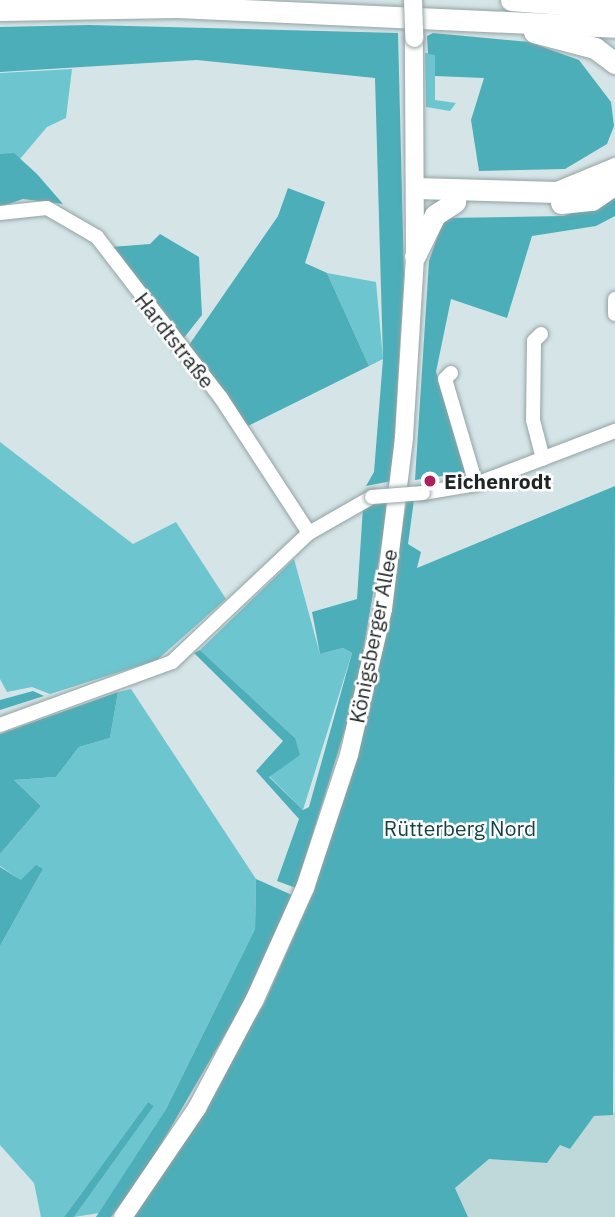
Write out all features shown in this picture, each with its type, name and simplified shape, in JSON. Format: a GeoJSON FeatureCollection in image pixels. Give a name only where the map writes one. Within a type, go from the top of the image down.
{"type":"FeatureCollection","features":[{"type":"Feature","properties":{"kind":"highway"},"geometry":{"type":"LineString","coordinates":[[511,0],[615,9]]}},
{"type":"Feature","properties":{"kind":"highway"},"geometry":{"type":"LineString","coordinates":[[0,10],[177,7],[430,15],[615,27]]}},
{"type":"Feature","properties":{"kind":"highway"},"geometry":{"type":"LineString","coordinates":[[430,15],[445,24],[575,41],[615,63]]}},
{"type":"Feature","properties":{"kind":"highway"},"geometry":{"type":"LineString","coordinates":[[416,195],[557,192],[615,168]]}},
{"type":"Feature","properties":{"kind":"highway"},"geometry":{"type":"LineString","coordinates":[[416,195],[455,202],[592,200],[615,184]]}},
{"type":"Feature","properties":{"kind":"highway"},"geometry":{"type":"LineString","coordinates":[[415,256],[435,215],[455,202]]}},
{"type":"Feature","properties":{"kind":"main road","name":"Königsberger Allee"},"geometry":{"type":"LineString","coordinates":[[123,1217],[197,1108],[255,999],[337,797],[383,609],[404,437],[415,256],[413,0]]}},
{"type":"Feature","properties":{"kind":"street","name":"Hardtstraße"},"geometry":{"type":"LineString","coordinates":[[0,213],[47,208],[96,237],[221,398],[309,533]]}},
{"type":"Feature","properties":{"kind":"street"},"geometry":{"type":"LineString","coordinates":[[615,299],[615,314]]}},
{"type":"Feature","properties":{"kind":"street"},"geometry":{"type":"LineString","coordinates":[[541,334],[534,341],[533,420],[543,458]]}},
{"type":"Feature","properties":{"kind":"street"},"geometry":{"type":"LineString","coordinates":[[451,373],[445,379],[476,484]]}},
{"type":"Feature","properties":{"kind":"street"},"geometry":{"type":"LineString","coordinates":[[0,725],[173,662],[309,533],[372,497],[423,493],[476,484],[615,431]]}},
{"type":"Feature","properties":{"kind":"shaded area"},"geometry":{"type":"Polygon","coordinates":[[[425,53],[435,54],[435,100],[456,103],[450,111],[426,107],[425,53]]]}},
{"type":"Feature","properties":{"kind":"shaded area"},"geometry":{"type":"Polygon","coordinates":[[[72,69],[66,118],[47,127],[20,159],[0,154],[0,73],[72,69]]]}},
{"type":"Feature","properties":{"kind":"shaded area"},"geometry":{"type":"Polygon","coordinates":[[[327,273],[376,282],[383,359],[369,366],[327,273]]]}},
{"type":"Feature","properties":{"kind":"shaded area"},"geometry":{"type":"Polygon","coordinates":[[[0,442],[133,544],[176,522],[226,599],[157,660],[50,694],[32,687],[7,692],[0,679],[0,442]]]}},
{"type":"Feature","properties":{"kind":"shaded area"},"geometry":{"type":"Polygon","coordinates":[[[294,559],[320,654],[343,648],[352,653],[303,810],[269,776],[295,738],[200,650],[294,559]]]}},
{"type":"Feature","properties":{"kind":"shaded area"},"geometry":{"type":"Polygon","coordinates":[[[131,689],[256,879],[255,929],[166,1109],[99,1213],[74,1217],[154,1106],[148,1102],[64,1217],[41,1217],[34,1183],[0,1145],[0,946],[43,869],[22,881],[0,866],[0,854],[41,806],[14,780],[56,777],[79,747],[110,738],[118,692],[131,689]]]}},
{"type":"Feature","properties":{"kind":"shaded area"},"geometry":{"type":"Polygon","coordinates":[[[615,1112],[615,1217],[468,1217],[455,1188],[489,1159],[547,1163],[561,1144],[570,1149],[594,1116],[615,1112]]]}},
{"type":"Feature","properties":{"kind":"green space"},"geometry":{"type":"Polygon","coordinates":[[[89,25],[398,33],[404,275],[392,481],[366,486],[374,472],[383,359],[375,78],[197,60],[0,72],[0,27],[89,25]]]}},
{"type":"Feature","properties":{"kind":"green space"},"geometry":{"type":"Polygon","coordinates":[[[433,33],[529,42],[579,60],[611,102],[614,126],[607,144],[565,169],[479,171],[471,120],[484,78],[435,76],[435,55],[428,54],[427,36],[433,33]]]}},
{"type":"Feature","properties":{"kind":"green space"},"geometry":{"type":"Polygon","coordinates":[[[14,153],[63,204],[23,199],[0,207],[0,154],[14,153]]]}},
{"type":"Feature","properties":{"kind":"green space"},"geometry":{"type":"Polygon","coordinates":[[[288,188],[325,202],[305,263],[327,273],[369,366],[248,426],[189,345],[278,216],[288,188]]]}},
{"type":"Feature","properties":{"kind":"green space"},"geometry":{"type":"Polygon","coordinates":[[[615,196],[615,216],[596,226],[532,236],[507,318],[451,299],[436,372],[469,472],[415,480],[429,261],[444,218],[564,216],[615,196]]]}},
{"type":"Feature","properties":{"kind":"green space"},"geometry":{"type":"Polygon","coordinates":[[[160,234],[199,257],[202,315],[183,339],[111,247],[150,244],[160,234]]]}},
{"type":"Feature","properties":{"kind":"green space","name":"Rütterberg Nord"},"geometry":{"type":"Polygon","coordinates":[[[615,486],[613,1115],[594,1116],[570,1149],[560,1145],[547,1163],[489,1159],[455,1188],[468,1217],[133,1217],[264,1004],[314,891],[373,694],[407,500],[414,500],[408,544],[421,552],[417,568],[615,486]]]}},
{"type":"Feature","properties":{"kind":"green space"},"geometry":{"type":"Polygon","coordinates":[[[389,502],[355,697],[296,888],[277,881],[299,819],[256,771],[283,741],[194,653],[200,650],[295,738],[300,755],[269,777],[303,810],[309,807],[352,653],[343,648],[320,654],[312,612],[357,599],[363,507],[389,502]]]}},
{"type":"Feature","properties":{"kind":"green space"},"geometry":{"type":"Polygon","coordinates":[[[33,691],[44,696],[0,710],[0,700],[33,691]]]}},
{"type":"Feature","properties":{"kind":"green space"},"geometry":{"type":"Polygon","coordinates":[[[118,692],[110,738],[79,747],[56,777],[14,780],[41,806],[0,854],[0,734],[118,692]]]}},
{"type":"Feature","properties":{"kind":"green space"},"geometry":{"type":"Polygon","coordinates":[[[36,865],[43,869],[0,946],[0,867],[21,880],[36,865]]]}},
{"type":"Feature","properties":{"kind":"green space"},"geometry":{"type":"Polygon","coordinates":[[[256,879],[292,895],[252,988],[142,1177],[111,1217],[96,1217],[166,1109],[255,929],[256,879]]]}},
{"type":"Feature","properties":{"kind":"green space"},"geometry":{"type":"Polygon","coordinates":[[[148,1102],[154,1106],[74,1217],[64,1217],[148,1102]]]}},
{"type":"Feature","properties":{"kind":"place","name":"Eichenrodt"},"geometry":{"type":"Point","coordinates":[430,481]}}]}
